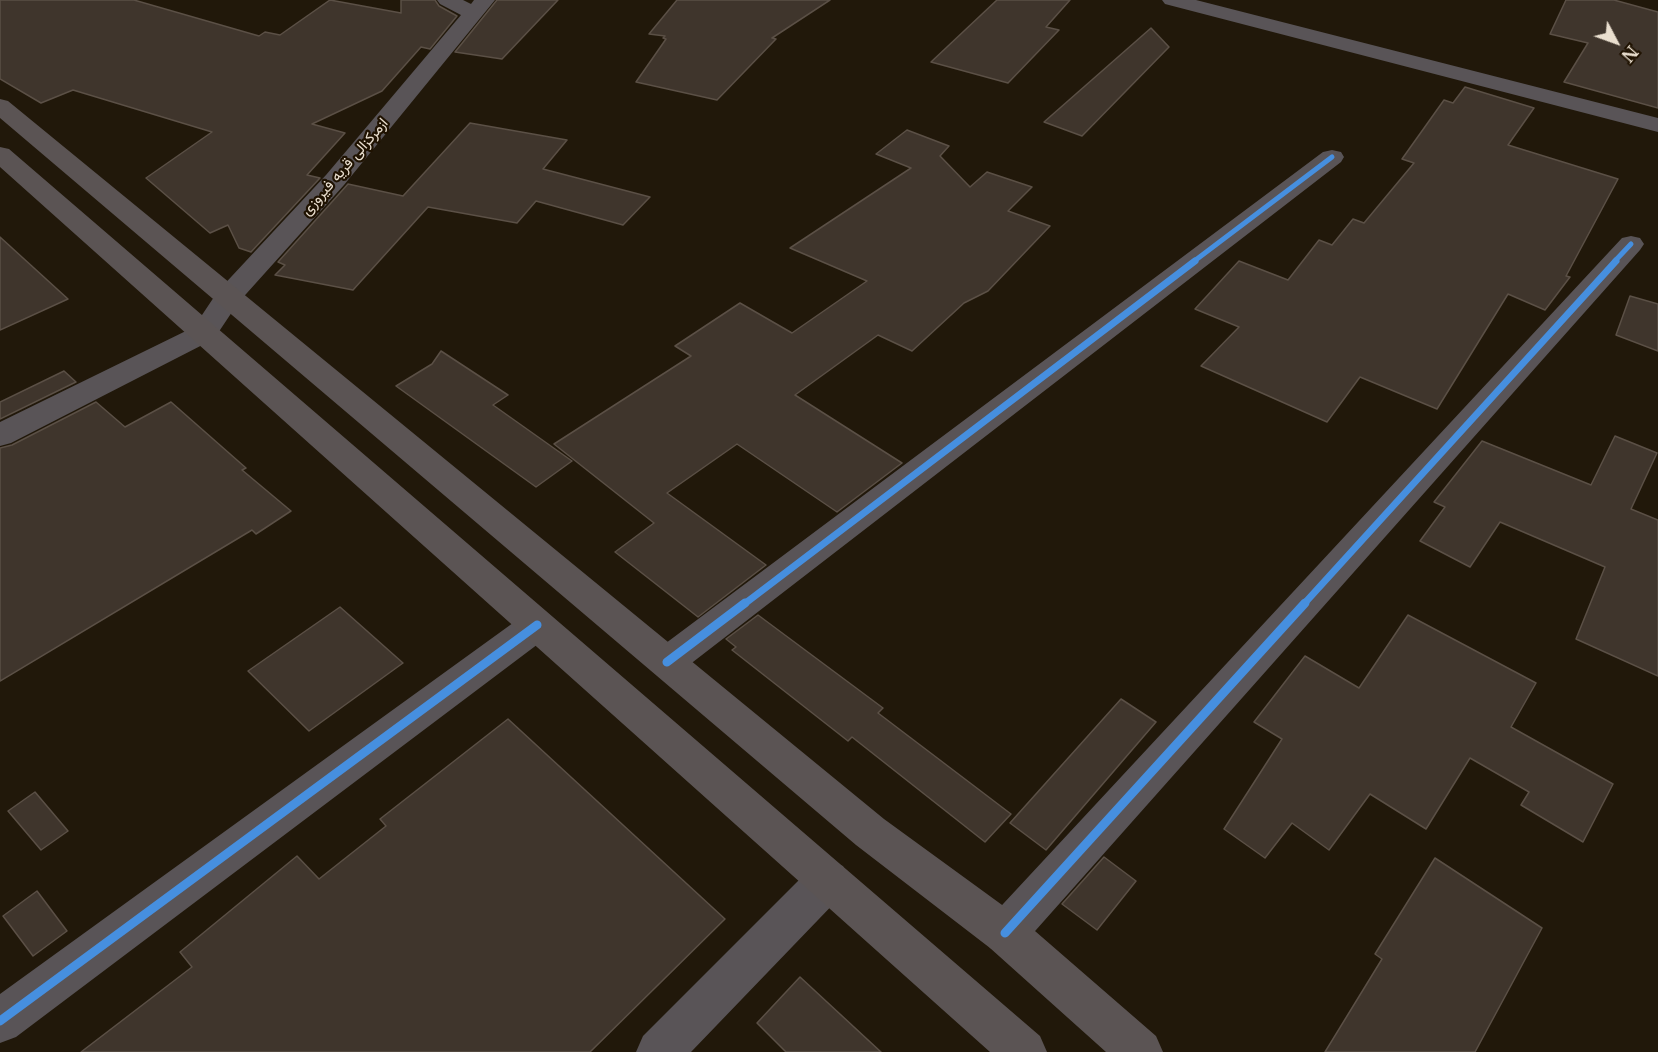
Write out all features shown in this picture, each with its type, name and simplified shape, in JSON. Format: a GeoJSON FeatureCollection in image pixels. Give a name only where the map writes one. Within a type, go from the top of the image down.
{"type":"FeatureCollection","features":[{"type":"Feature","properties":{"kind":"main road"},"geometry":{"type":"LineString","coordinates":[[0,106],[870,832],[1005,933],[1140,1052]]}},
{"type":"Feature","properties":{"kind":"main road"},"geometry":{"type":"LineString","coordinates":[[0,154],[1024,1052]]}},
{"type":"Feature","properties":{"kind":"street"},"geometry":{"type":"LineString","coordinates":[[447,0],[479,6]]}},
{"type":"Feature","properties":{"kind":"street"},"geometry":{"type":"LineString","coordinates":[[1172,0],[1658,124]]}},
{"type":"Feature","properties":{"kind":"street","name":"ازمرکزالی قریه فیروزی"},"geometry":{"type":"LineString","coordinates":[[204,333],[228,297],[336,180],[479,6]]}},
{"type":"Feature","properties":{"kind":"street"},"geometry":{"type":"LineString","coordinates":[[666,662],[1332,157]]}},
{"type":"Feature","properties":{"kind":"street"},"geometry":{"type":"LineString","coordinates":[[1005,933],[1631,243]]}},
{"type":"Feature","properties":{"kind":"street"},"geometry":{"type":"LineString","coordinates":[[0,435],[204,333]]}},
{"type":"Feature","properties":{"kind":"street"},"geometry":{"type":"LineString","coordinates":[[0,1021],[537,625]]}},
{"type":"Feature","properties":{"kind":"street"},"geometry":{"type":"LineString","coordinates":[[659,1052],[828,880]]}},
{"type":"Feature","properties":{"kind":"building"},"geometry":{"type":"Polygon","coordinates":[[[0,0],[134,0],[259,36],[265,32],[280,35],[330,0],[401,13],[401,0],[435,0],[439,6],[457,16],[430,49],[421,47],[382,91],[312,124],[345,133],[307,175],[320,178],[251,252],[239,248],[228,225],[210,233],[146,178],[212,132],[73,90],[41,103],[0,79],[0,0]]]}},
{"type":"Feature","properties":{"kind":"building"},"geometry":{"type":"Polygon","coordinates":[[[497,0],[558,0],[502,59],[455,52],[497,0]]]}},
{"type":"Feature","properties":{"kind":"building"},"geometry":{"type":"Polygon","coordinates":[[[677,0],[830,0],[772,38],[776,39],[717,100],[636,82],[666,39],[663,38],[665,36],[649,34],[677,0]]]}},
{"type":"Feature","properties":{"kind":"building"},"geometry":{"type":"Polygon","coordinates":[[[997,0],[1070,0],[1046,27],[1059,30],[1008,83],[931,62],[997,0]]]}},
{"type":"Feature","properties":{"kind":"building"},"geometry":{"type":"Polygon","coordinates":[[[1566,0],[1614,0],[1658,12],[1658,108],[1564,82],[1588,43],[1550,34],[1566,0]]]}},
{"type":"Feature","properties":{"kind":"building"},"geometry":{"type":"Polygon","coordinates":[[[1151,28],[1169,47],[1082,136],[1044,122],[1151,28]]]}},
{"type":"Feature","properties":{"kind":"building"},"geometry":{"type":"Polygon","coordinates":[[[1465,87],[1534,108],[1508,145],[1618,179],[1566,276],[1570,277],[1545,310],[1508,294],[1437,409],[1360,377],[1327,422],[1201,366],[1239,327],[1195,309],[1239,261],[1288,280],[1319,240],[1332,245],[1353,219],[1364,223],[1414,163],[1402,159],[1444,100],[1453,103],[1465,87]]]}},
{"type":"Feature","properties":{"kind":"building"},"geometry":{"type":"Polygon","coordinates":[[[470,123],[567,140],[543,169],[650,197],[623,225],[536,201],[517,223],[428,207],[353,290],[275,275],[285,265],[278,262],[348,184],[403,196],[470,123]]]}},
{"type":"Feature","properties":{"kind":"building"},"geometry":{"type":"Polygon","coordinates":[[[907,130],[949,146],[940,156],[970,187],[987,172],[1032,187],[1008,211],[1050,226],[988,291],[964,303],[912,351],[878,335],[795,395],[902,463],[837,512],[737,444],[667,493],[766,565],[698,617],[615,552],[654,523],[554,444],[691,356],[675,346],[740,303],[792,333],[867,281],[790,248],[911,168],[876,154],[907,130]]]}},
{"type":"Feature","properties":{"kind":"building"},"geometry":{"type":"Polygon","coordinates":[[[0,237],[68,299],[0,330],[0,237]]]}},
{"type":"Feature","properties":{"kind":"building"},"geometry":{"type":"Polygon","coordinates":[[[1630,296],[1658,304],[1658,351],[1616,335],[1630,296]]]}},
{"type":"Feature","properties":{"kind":"building"},"geometry":{"type":"Polygon","coordinates":[[[441,351],[508,395],[493,405],[572,461],[536,487],[396,386],[432,364],[441,351]]]}},
{"type":"Feature","properties":{"kind":"building"},"geometry":{"type":"Polygon","coordinates":[[[64,371],[76,382],[0,419],[0,402],[64,371]]]}},
{"type":"Feature","properties":{"kind":"building"},"geometry":{"type":"Polygon","coordinates":[[[96,402],[125,427],[171,402],[246,468],[242,470],[291,511],[256,534],[252,530],[0,681],[0,448],[12,445],[96,402]]]}},
{"type":"Feature","properties":{"kind":"building"},"geometry":{"type":"Polygon","coordinates":[[[1615,436],[1657,453],[1631,509],[1658,520],[1658,676],[1576,639],[1605,567],[1500,522],[1470,567],[1420,541],[1445,507],[1434,502],[1482,441],[1591,485],[1615,436]]]}},
{"type":"Feature","properties":{"kind":"building"},"geometry":{"type":"Polygon","coordinates":[[[340,607],[403,663],[309,731],[248,671],[340,607]]]}},
{"type":"Feature","properties":{"kind":"building"},"geometry":{"type":"Polygon","coordinates":[[[758,615],[883,708],[878,713],[1011,814],[985,842],[852,737],[848,741],[732,650],[736,647],[726,639],[758,615]]]}},
{"type":"Feature","properties":{"kind":"building"},"geometry":{"type":"Polygon","coordinates":[[[1408,615],[1536,683],[1511,727],[1613,784],[1583,842],[1521,805],[1529,792],[1470,758],[1426,829],[1370,794],[1329,850],[1292,823],[1265,858],[1224,829],[1282,739],[1254,722],[1305,656],[1359,688],[1408,615]]]}},
{"type":"Feature","properties":{"kind":"building"},"geometry":{"type":"Polygon","coordinates":[[[1121,699],[1156,722],[1046,850],[1010,823],[1121,699]]]}},
{"type":"Feature","properties":{"kind":"building"},"geometry":{"type":"Polygon","coordinates":[[[508,719],[725,919],[590,1052],[81,1052],[192,967],[180,952],[297,856],[319,879],[386,826],[380,819],[508,719]]]}},
{"type":"Feature","properties":{"kind":"building"},"geometry":{"type":"Polygon","coordinates":[[[35,792],[68,831],[41,850],[8,811],[35,792]]]}},
{"type":"Feature","properties":{"kind":"building"},"geometry":{"type":"Polygon","coordinates":[[[1104,857],[1136,881],[1097,930],[1062,904],[1104,857]]]}},
{"type":"Feature","properties":{"kind":"building"},"geometry":{"type":"Polygon","coordinates":[[[1435,858],[1542,928],[1475,1052],[1325,1052],[1382,959],[1375,954],[1435,858]]]}},
{"type":"Feature","properties":{"kind":"building"},"geometry":{"type":"Polygon","coordinates":[[[37,891],[67,931],[33,956],[3,916],[37,891]]]}},
{"type":"Feature","properties":{"kind":"building"},"geometry":{"type":"Polygon","coordinates":[[[800,977],[881,1052],[786,1052],[757,1023],[800,977]]]}},
{"type":"Feature","properties":{"kind":"cycle path"},"geometry":{"type":"LineString","coordinates":[[667,662],[1332,157]]}},
{"type":"Feature","properties":{"kind":"cycle path"},"geometry":{"type":"LineString","coordinates":[[1005,933],[1631,244]]}},
{"type":"Feature","properties":{"kind":"cycle path"},"geometry":{"type":"LineString","coordinates":[[0,1021],[537,625]]}}]}
